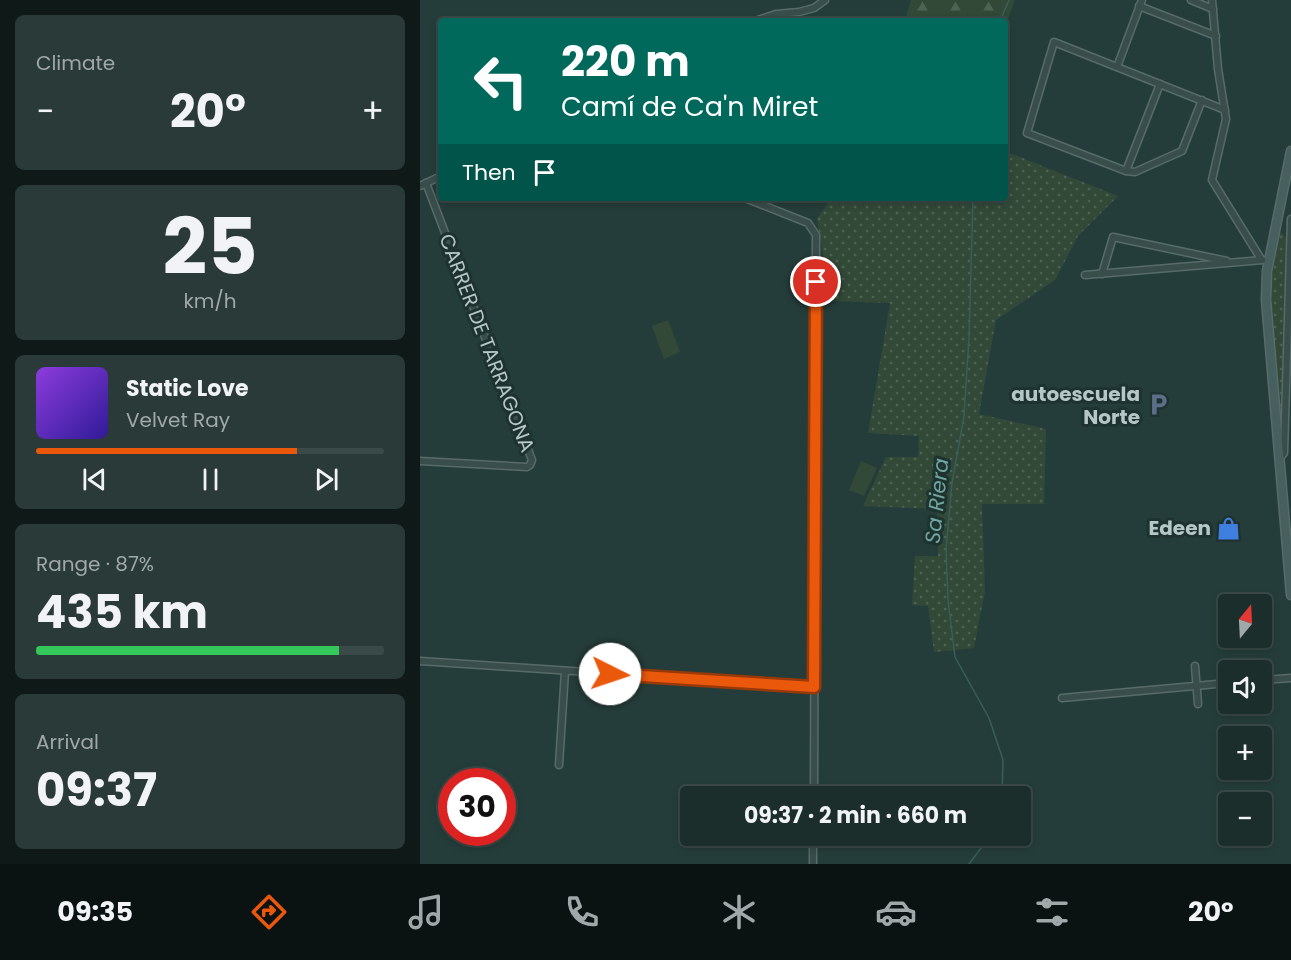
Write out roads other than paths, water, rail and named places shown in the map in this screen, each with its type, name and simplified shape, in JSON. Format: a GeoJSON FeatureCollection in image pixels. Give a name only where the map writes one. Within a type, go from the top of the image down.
{"type":"FeatureCollection","features":[{"type":"Feature","properties":{"kind":"street"},"geometry":{"type":"LineString","coordinates":[[764,18],[814,8],[825,0]]}},
{"type":"Feature","properties":{"kind":"street"},"geometry":{"type":"LineString","coordinates":[[1191,0],[1213,9]]}},
{"type":"Feature","properties":{"kind":"street"},"geometry":{"type":"LineString","coordinates":[[1212,0],[1218,69],[1226,118],[1212,180],[1265,261]]}},
{"type":"Feature","properties":{"kind":"street"},"geometry":{"type":"LineString","coordinates":[[1117,67],[1141,3],[1216,36]]}},
{"type":"Feature","properties":{"kind":"street"},"geometry":{"type":"LineString","coordinates":[[1202,100],[1182,151],[1135,172],[1126,171],[1027,133],[1054,42],[1202,100],[1225,110]]}},
{"type":"Feature","properties":{"kind":"street"},"geometry":{"type":"LineString","coordinates":[[1126,171],[1160,84]]}},
{"type":"Feature","properties":{"kind":"street"},"geometry":{"type":"LineString","coordinates":[[1291,151],[1276,228],[1265,261],[1266,300],[1291,595]]}},
{"type":"Feature","properties":{"kind":"street"},"geometry":{"type":"LineString","coordinates":[[423,184],[438,177]]}},
{"type":"Feature","properties":{"kind":"street","name":"CARRER DE TARRAGONA"},"geometry":{"type":"LineString","coordinates":[[420,461],[527,467],[532,460],[423,184]]}},
{"type":"Feature","properties":{"kind":"street"},"geometry":{"type":"LineString","coordinates":[[753,201],[808,223],[816,235],[814,786]]}},
{"type":"Feature","properties":{"kind":"street"},"geometry":{"type":"LineString","coordinates":[[1279,460],[1284,453],[1291,219]]}},
{"type":"Feature","properties":{"kind":"street"},"geometry":{"type":"LineString","coordinates":[[1276,228],[1291,236]]}},
{"type":"Feature","properties":{"kind":"street"},"geometry":{"type":"LineString","coordinates":[[1102,274],[1113,237],[1234,262]]}},
{"type":"Feature","properties":{"kind":"street"},"geometry":{"type":"LineString","coordinates":[[1085,275],[1265,261]]}},
{"type":"Feature","properties":{"kind":"street"},"geometry":{"type":"LineString","coordinates":[[1281,479],[1291,478]]}},
{"type":"Feature","properties":{"kind":"street"},"geometry":{"type":"LineString","coordinates":[[420,661],[814,687]]}},
{"type":"Feature","properties":{"kind":"street"},"geometry":{"type":"LineString","coordinates":[[1195,666],[1198,704]]}},
{"type":"Feature","properties":{"kind":"street"},"geometry":{"type":"LineString","coordinates":[[559,765],[565,671]]}},
{"type":"Feature","properties":{"kind":"street"},"geometry":{"type":"LineString","coordinates":[[1272,679],[1291,678]]}},
{"type":"Feature","properties":{"kind":"street"},"geometry":{"type":"LineString","coordinates":[[1062,698],[1218,684]]}},
{"type":"Feature","properties":{"kind":"street"},"geometry":{"type":"LineString","coordinates":[[813,846],[813,864]]}},
{"type":"Feature","properties":{"kind":"waterway","name":"Sa Riera"},"geometry":{"type":"LineString","coordinates":[[1001,18],[1009,0]]}},
{"type":"Feature","properties":{"kind":"waterway","name":"Sa Riera"},"geometry":{"type":"LineString","coordinates":[[973,201],[964,416],[952,483],[946,550],[948,600],[955,657],[989,718],[1003,760],[1002,786]]}},
{"type":"Feature","properties":{"kind":"waterway","name":"Sa Riera"},"geometry":{"type":"LineString","coordinates":[[969,864],[982,846]]}},
{"type":"Feature","properties":{"kind":"place","name":"autoescuela Norte"},"geometry":{"type":"Point","coordinates":[1158,405]}},
{"type":"Feature","properties":{"kind":"place","name":"Edeen"},"geometry":{"type":"Point","coordinates":[1229,528]}}]}
